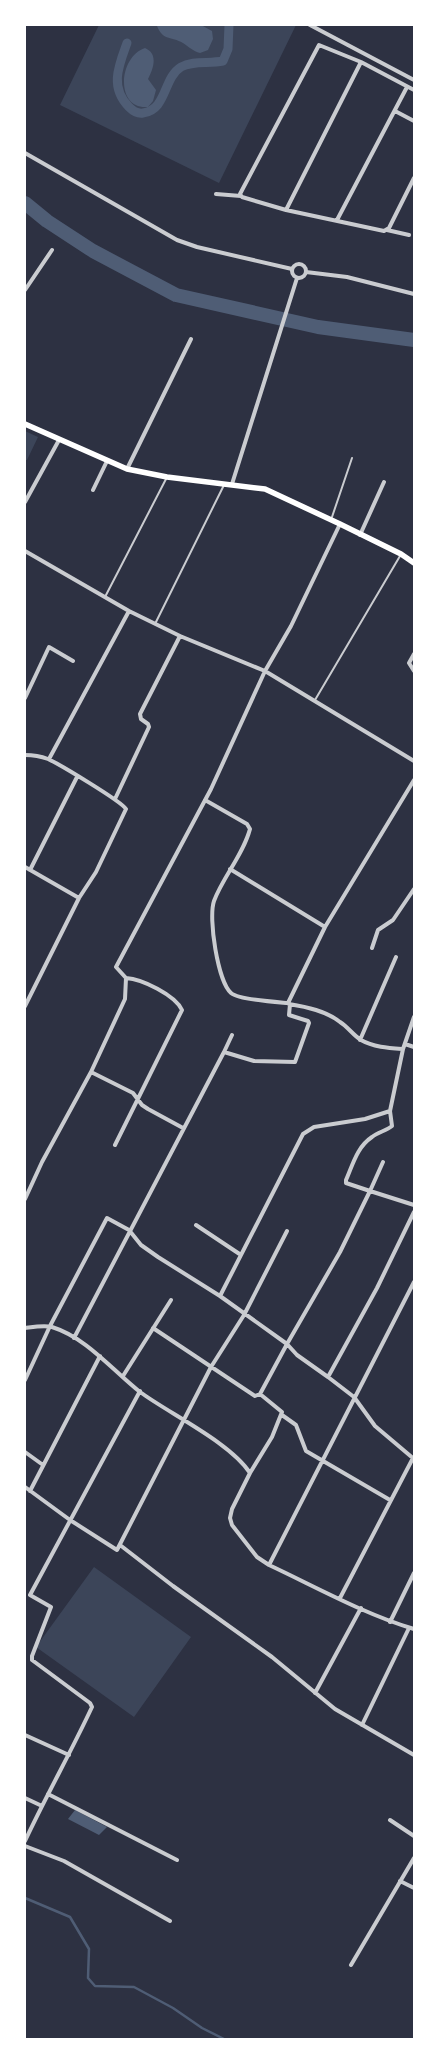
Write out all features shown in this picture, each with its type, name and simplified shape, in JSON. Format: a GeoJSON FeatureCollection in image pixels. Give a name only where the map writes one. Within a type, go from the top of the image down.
{"type":"FeatureCollection","features":[{"type":"Feature","properties":{"kind":"main road"},"geometry":{"type":"LineString","coordinates":[[25,424],[127,469],[167,477],[265,489],[401,554],[414,563]]}},
{"type":"Feature","properties":{"kind":"street"},"geometry":{"type":"LineString","coordinates":[[310,25],[414,80]]}},
{"type":"Feature","properties":{"kind":"street"},"geometry":{"type":"LineString","coordinates":[[241,196],[240,192],[316,46],[321,45],[361,62],[414,90]]}},
{"type":"Feature","properties":{"kind":"street"},"geometry":{"type":"LineString","coordinates":[[286,210],[361,62]]}},
{"type":"Feature","properties":{"kind":"street"},"geometry":{"type":"LineString","coordinates":[[337,220],[407,87]]}},
{"type":"Feature","properties":{"kind":"street"},"geometry":{"type":"LineString","coordinates":[[395,111],[414,121]]}},
{"type":"Feature","properties":{"kind":"street"},"geometry":{"type":"LineString","coordinates":[[25,153],[177,240],[197,247],[292,269]]}},
{"type":"Feature","properties":{"kind":"street"},"geometry":{"type":"LineString","coordinates":[[387,230],[414,178]]}},
{"type":"Feature","properties":{"kind":"street"},"geometry":{"type":"LineString","coordinates":[[216,194],[241,196],[286,210],[409,235]]}},
{"type":"Feature","properties":{"kind":"street"},"geometry":{"type":"LineString","coordinates":[[25,290],[52,250]]}},
{"type":"Feature","properties":{"kind":"street"},"geometry":{"type":"LineString","coordinates":[[292,269],[294,265],[300,264],[304,266],[306,272]]}},
{"type":"Feature","properties":{"kind":"street"},"geometry":{"type":"LineString","coordinates":[[292,269],[297,278]]}},
{"type":"Feature","properties":{"kind":"street"},"geometry":{"type":"LineString","coordinates":[[297,278],[303,276],[306,272]]}},
{"type":"Feature","properties":{"kind":"street"},"geometry":{"type":"LineString","coordinates":[[306,272],[347,277],[414,294]]}},
{"type":"Feature","properties":{"kind":"street"},"geometry":{"type":"LineString","coordinates":[[232,484],[297,278]]}},
{"type":"Feature","properties":{"kind":"street"},"geometry":{"type":"LineString","coordinates":[[127,469],[190,340]]}},
{"type":"Feature","properties":{"kind":"street"},"geometry":{"type":"LineString","coordinates":[[25,502],[59,440]]}},
{"type":"Feature","properties":{"kind":"street"},"geometry":{"type":"LineString","coordinates":[[93,490],[106,461]]}},
{"type":"Feature","properties":{"kind":"street"},"geometry":{"type":"LineString","coordinates":[[360,535],[384,482]]}},
{"type":"Feature","properties":{"kind":"street"},"geometry":{"type":"LineString","coordinates":[[115,1145],[182,1010],[179,1004],[158,989],[137,980],[126,978],[116,967],[218,774],[265,671],[291,626],[340,524]]}},
{"type":"Feature","properties":{"kind":"street"},"geometry":{"type":"LineString","coordinates":[[25,551],[129,611],[180,636],[265,671],[414,761]]}},
{"type":"Feature","properties":{"kind":"street"},"geometry":{"type":"LineString","coordinates":[[48,759],[129,611]]}},
{"type":"Feature","properties":{"kind":"street"},"geometry":{"type":"LineString","coordinates":[[115,799],[149,727],[140,717],[140,714],[180,636]]}},
{"type":"Feature","properties":{"kind":"street"},"geometry":{"type":"LineString","coordinates":[[25,698],[49,647],[73,661]]}},
{"type":"Feature","properties":{"kind":"street"},"geometry":{"type":"LineString","coordinates":[[414,654],[408,661],[414,671]]}},
{"type":"Feature","properties":{"kind":"street"},"geometry":{"type":"LineString","coordinates":[[25,754],[35,754],[48,759],[115,799],[126,809],[96,872],[80,898],[25,1006]]}},
{"type":"Feature","properties":{"kind":"street"},"geometry":{"type":"LineString","coordinates":[[30,870],[77,777]]}},
{"type":"Feature","properties":{"kind":"street"},"geometry":{"type":"LineString","coordinates":[[224,1052],[254,1061],[294,1063],[309,1023],[289,1015],[289,1004],[325,927],[414,780]]}},
{"type":"Feature","properties":{"kind":"street"},"geometry":{"type":"LineString","coordinates":[[204,800],[224,810],[249,827],[249,832],[214,902],[211,921],[212,936],[224,980],[229,991],[234,995],[289,1004],[331,1016],[342,1022],[360,1040],[378,1046],[402,1049]]}},
{"type":"Feature","properties":{"kind":"street"},"geometry":{"type":"LineString","coordinates":[[25,867],[80,898]]}},
{"type":"Feature","properties":{"kind":"street"},"geometry":{"type":"LineString","coordinates":[[230,869],[325,927]]}},
{"type":"Feature","properties":{"kind":"street"},"geometry":{"type":"LineString","coordinates":[[372,948],[378,930],[393,920],[414,890]]}},
{"type":"Feature","properties":{"kind":"street"},"geometry":{"type":"LineString","coordinates":[[360,1040],[396,957]]}},
{"type":"Feature","properties":{"kind":"street"},"geometry":{"type":"LineString","coordinates":[[25,1199],[42,1162],[91,1072],[126,999],[126,978]]}},
{"type":"Feature","properties":{"kind":"street"},"geometry":{"type":"LineString","coordinates":[[414,1017],[402,1049],[390,1111],[392,1126],[382,1133],[374,1135],[362,1145],[346,1180],[348,1185],[414,1205]]}},
{"type":"Feature","properties":{"kind":"street"},"geometry":{"type":"LineString","coordinates":[[74,1338],[232,1035]]}},
{"type":"Feature","properties":{"kind":"street"},"geometry":{"type":"LineString","coordinates":[[405,1044],[414,1047]]}},
{"type":"Feature","properties":{"kind":"street"},"geometry":{"type":"LineString","coordinates":[[91,1072],[133,1093],[142,1105],[183,1128]]}},
{"type":"Feature","properties":{"kind":"street"},"geometry":{"type":"LineString","coordinates":[[220,1296],[303,1134],[314,1127],[365,1119],[390,1111]]}},
{"type":"Feature","properties":{"kind":"street"},"geometry":{"type":"LineString","coordinates":[[153,1328],[255,1396],[260,1394],[340,1252],[383,1162]]}},
{"type":"Feature","properties":{"kind":"street"},"geometry":{"type":"LineString","coordinates":[[328,1377],[377,1288],[414,1212]]}},
{"type":"Feature","properties":{"kind":"street"},"geometry":{"type":"LineString","coordinates":[[25,1380],[50,1326],[106,1219],[108,1218],[129,1230],[141,1245],[220,1296],[287,1344],[297,1355],[354,1398],[375,1426],[414,1458],[390,1500],[340,1598]]}},
{"type":"Feature","properties":{"kind":"street"},"geometry":{"type":"LineString","coordinates":[[196,1225],[241,1255]]}},
{"type":"Feature","properties":{"kind":"street"},"geometry":{"type":"LineString","coordinates":[[25,1487],[70,1520],[117,1550],[183,1419],[211,1367],[244,1315],[287,1231]]}},
{"type":"Feature","properties":{"kind":"street"},"geometry":{"type":"LineString","coordinates":[[269,1565],[414,1282]]}},
{"type":"Feature","properties":{"kind":"street"},"geometry":{"type":"LineString","coordinates":[[123,1376],[171,1300]]}},
{"type":"Feature","properties":{"kind":"street"},"geometry":{"type":"LineString","coordinates":[[25,1328],[50,1326],[74,1338],[100,1356],[140,1391],[221,1446],[246,1467],[250,1473]]}},
{"type":"Feature","properties":{"kind":"street"},"geometry":{"type":"LineString","coordinates":[[30,1490],[100,1356]]}},
{"type":"Feature","properties":{"kind":"street"},"geometry":{"type":"LineString","coordinates":[[25,1841],[69,1755],[91,1705],[32,1660],[51,1607],[30,1596],[140,1391]]}},
{"type":"Feature","properties":{"kind":"street"},"geometry":{"type":"LineString","coordinates":[[260,1394],[278,1407],[282,1412],[282,1416],[232,1509],[230,1518],[232,1525],[252,1551],[269,1565],[390,1622],[414,1629]]}},
{"type":"Feature","properties":{"kind":"street"},"geometry":{"type":"LineString","coordinates":[[282,1416],[296,1425],[304,1449],[390,1500]]}},
{"type":"Feature","properties":{"kind":"street"},"geometry":{"type":"LineString","coordinates":[[25,1452],[43,1465]]}},
{"type":"Feature","properties":{"kind":"street"},"geometry":{"type":"LineString","coordinates":[[120,1544],[173,1586],[272,1657],[336,1709],[414,1754]]}},
{"type":"Feature","properties":{"kind":"street"},"geometry":{"type":"LineString","coordinates":[[390,1622],[414,1573]]}},
{"type":"Feature","properties":{"kind":"street"},"geometry":{"type":"LineString","coordinates":[[315,1693],[361,1608]]}},
{"type":"Feature","properties":{"kind":"street"},"geometry":{"type":"LineString","coordinates":[[362,1725],[409,1628]]}},
{"type":"Feature","properties":{"kind":"street"},"geometry":{"type":"LineString","coordinates":[[25,1735],[69,1755]]}},
{"type":"Feature","properties":{"kind":"street"},"geometry":{"type":"LineString","coordinates":[[48,1794],[177,1860]]}},
{"type":"Feature","properties":{"kind":"street"},"geometry":{"type":"LineString","coordinates":[[25,1798],[42,1806]]}},
{"type":"Feature","properties":{"kind":"street"},"geometry":{"type":"LineString","coordinates":[[390,1820],[414,1836]]}},
{"type":"Feature","properties":{"kind":"street"},"geometry":{"type":"LineString","coordinates":[[25,1846],[64,1861],[170,1921]]}},
{"type":"Feature","properties":{"kind":"street"},"geometry":{"type":"LineString","coordinates":[[351,1965],[414,1858]]}},
{"type":"Feature","properties":{"kind":"street"},"geometry":{"type":"LineString","coordinates":[[400,1881],[414,1888]]}},
{"type":"Feature","properties":{"kind":"lane"},"geometry":{"type":"LineString","coordinates":[[331,520],[352,458]]}},
{"type":"Feature","properties":{"kind":"lane"},"geometry":{"type":"LineString","coordinates":[[105,597],[167,477]]}},
{"type":"Feature","properties":{"kind":"lane"},"geometry":{"type":"LineString","coordinates":[[155,624],[225,484]]}},
{"type":"Feature","properties":{"kind":"lane"},"geometry":{"type":"LineString","coordinates":[[315,700],[401,554]]}},
{"type":"Feature","properties":{"kind":"shaded area"},"geometry":{"type":"Polygon","coordinates":[[[99,25],[296,25],[219,183],[60,105],[99,25]]]}},
{"type":"Feature","properties":{"kind":"shaded area"},"geometry":{"type":"Polygon","coordinates":[[[201,25],[212,31],[213,39],[208,50],[200,53],[179,41],[165,36],[159,31],[157,26],[201,25]]]}},
{"type":"Feature","properties":{"kind":"shaded area"},"geometry":{"type":"Polygon","coordinates":[[[145,48],[152,54],[154,62],[148,79],[156,90],[153,101],[148,107],[137,106],[130,100],[125,92],[124,82],[125,71],[129,61],[136,53],[145,48]]]}},
{"type":"Feature","properties":{"kind":"shaded area"},"geometry":{"type":"Polygon","coordinates":[[[25,431],[38,437],[27,460],[25,460],[25,431]]]}},
{"type":"Feature","properties":{"kind":"shaded area"},"geometry":{"type":"Polygon","coordinates":[[[94,1567],[191,1637],[134,1717],[36,1647],[94,1567]]]}},
{"type":"Feature","properties":{"kind":"shaded area"},"geometry":{"type":"Polygon","coordinates":[[[75,1810],[107,1827],[99,1835],[68,1819],[75,1810]]]}},
{"type":"Feature","properties":{"kind":"waterway"},"geometry":{"type":"LineString","coordinates":[[127,43],[121,59],[117,84],[123,99],[131,108],[137,113],[143,113],[151,111],[157,106],[171,78],[181,67],[196,63],[223,61],[228,49],[229,25]]}},
{"type":"Feature","properties":{"kind":"waterway"},"geometry":{"type":"LineString","coordinates":[[25,203],[47,221],[93,251],[176,295],[318,327],[414,340]]}},
{"type":"Feature","properties":{"kind":"waterway"},"geometry":{"type":"LineString","coordinates":[[25,1898],[70,1917],[89,1949],[88,1978],[95,1986],[134,1987],[224,2039]]}}]}
